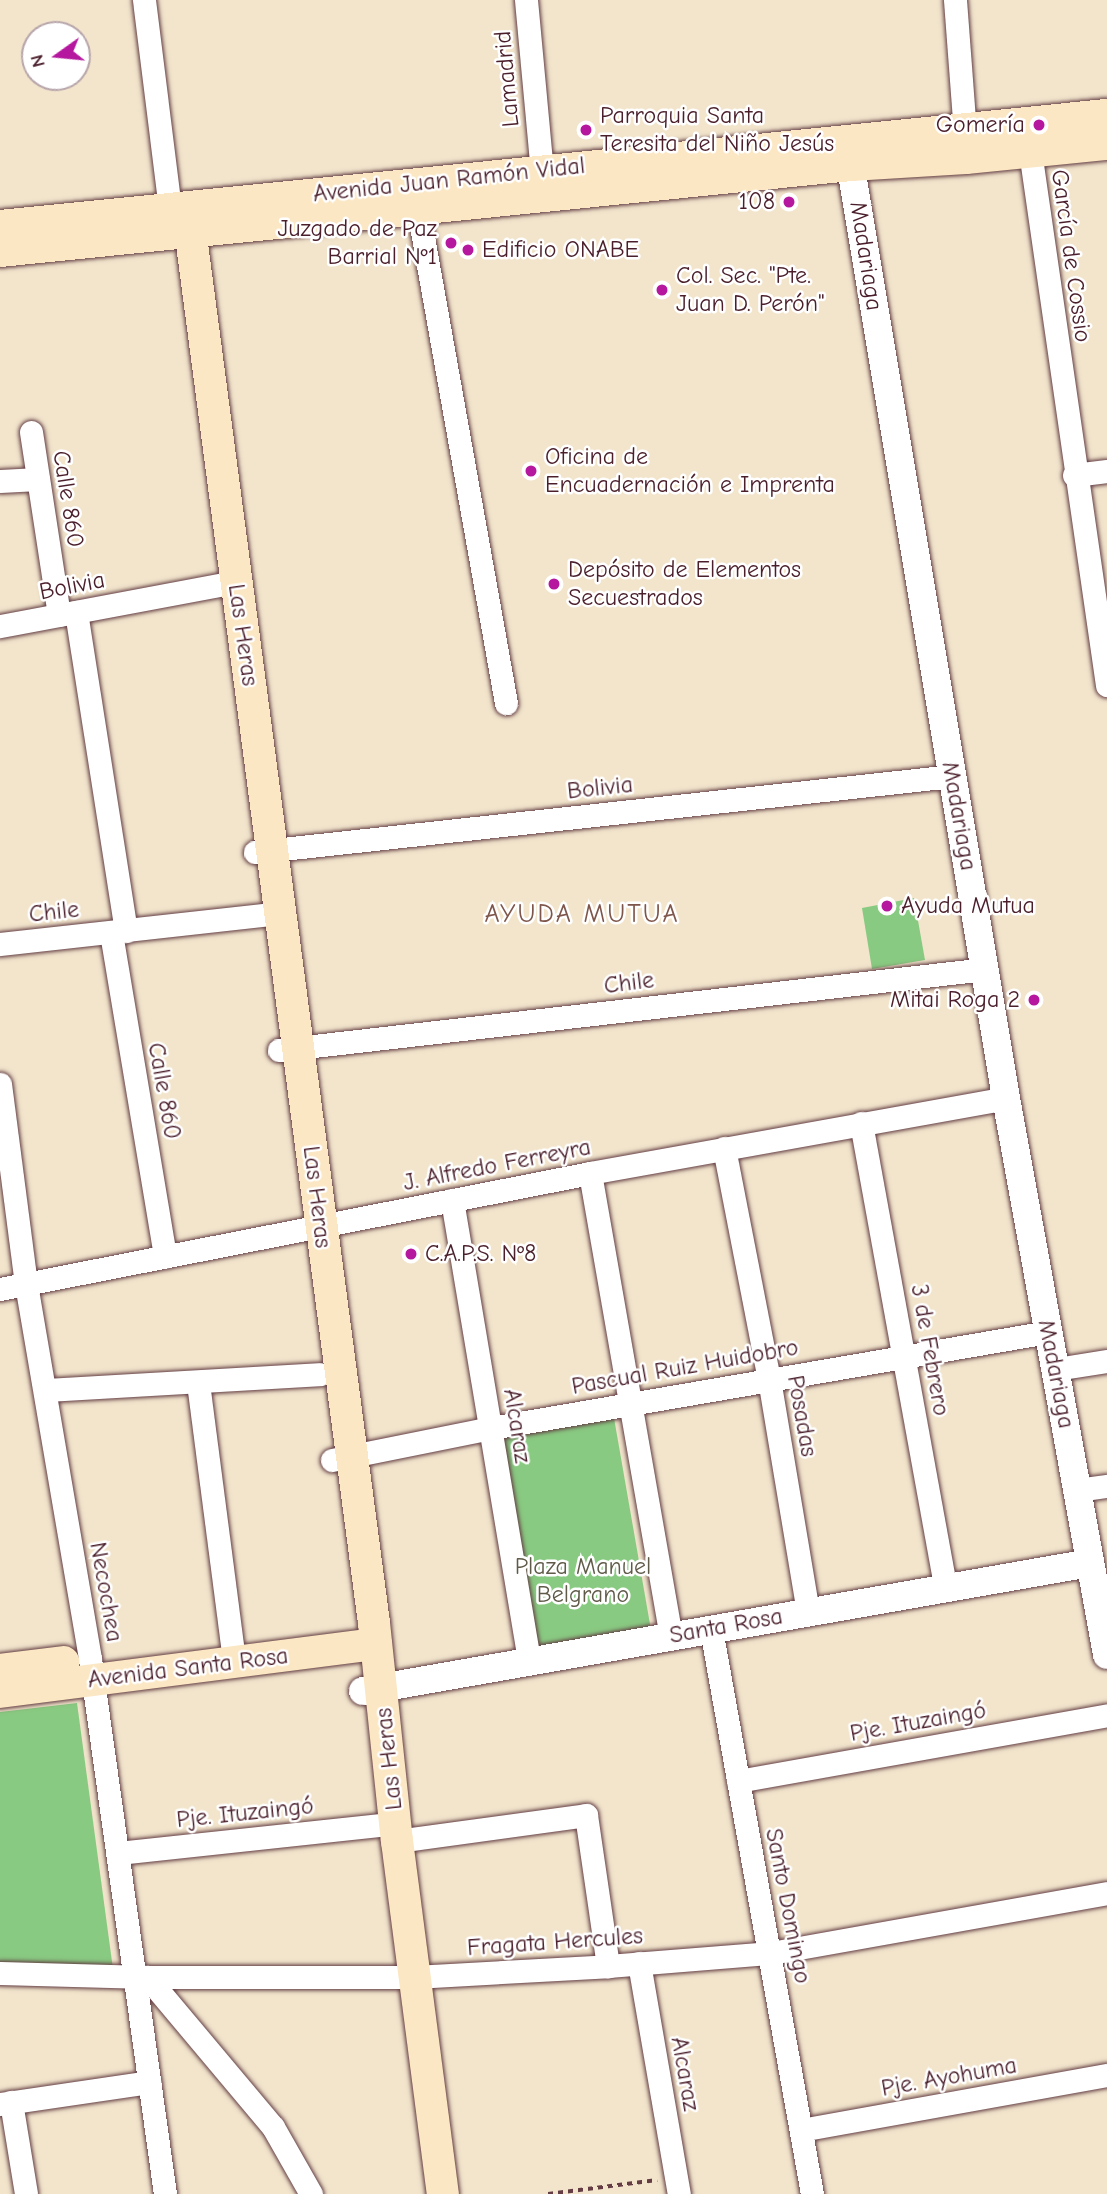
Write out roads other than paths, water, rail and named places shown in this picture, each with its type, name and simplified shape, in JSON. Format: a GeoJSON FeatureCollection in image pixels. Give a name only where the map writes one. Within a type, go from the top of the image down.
{"type":"FeatureCollection","features":[{"type":"Feature","properties":{"kind":"main road","name":"Avenida Juan Ramón Vidal"},"geometry":{"type":"LineString","coordinates":[[1028,138],[1107,115]]}},
{"type":"Feature","properties":{"kind":"main road","name":"Avenida Juan Ramón Vidal"},"geometry":{"type":"LineString","coordinates":[[0,250],[178,223],[848,153],[1028,138],[1107,144]]}},
{"type":"Feature","properties":{"kind":"main road","name":"Avenida Juan Ramón Vidal"},"geometry":{"type":"LineString","coordinates":[[0,226],[178,223],[418,209],[543,183]]}},
{"type":"Feature","properties":{"kind":"main road","name":"Las Heras"},"geometry":{"type":"LineString","coordinates":[[178,223],[264,851],[373,1689],[429,2194]]}},
{"type":"Feature","properties":{"kind":"main road","name":"Las Heras"},"geometry":{"type":"LineString","coordinates":[[312,1229],[320,1374],[341,1459]]}},
{"type":"Feature","properties":{"kind":"main road","name":"Avenida Santa Rosa"},"geometry":{"type":"LineString","coordinates":[[0,1670],[92,1669],[366,1635]]}},
{"type":"Feature","properties":{"kind":"main road","name":"Avenida Santa Rosa"},"geometry":{"type":"LineString","coordinates":[[0,1692],[92,1669]]}},
{"type":"Feature","properties":{"kind":"main road","name":"Las Heras"},"geometry":{"type":"LineString","coordinates":[[406,1977],[443,2194]]}},
{"type":"Feature","properties":{"kind":"street","name":"Las Heras"},"geometry":{"type":"LineString","coordinates":[[144,0],[178,223]]}},
{"type":"Feature","properties":{"kind":"street","name":"Lamadrid"},"geometry":{"type":"LineString","coordinates":[[526,0],[543,183]]}},
{"type":"Feature","properties":{"kind":"street"},"geometry":{"type":"LineString","coordinates":[[955,0],[966,144]]}},
{"type":"Feature","properties":{"kind":"street","name":"García de Cossio"},"geometry":{"type":"LineString","coordinates":[[1028,138],[1074,475],[1107,685]]}},
{"type":"Feature","properties":{"kind":"street","name":"Madariaga"},"geometry":{"type":"LineString","coordinates":[[848,153],[1006,1098],[1106,1641]]}},
{"type":"Feature","properties":{"kind":"street"},"geometry":{"type":"LineString","coordinates":[[418,209],[506,703]]}},
{"type":"Feature","properties":{"kind":"street","name":"Calle 860"},"geometry":{"type":"LineString","coordinates":[[31,432],[38,479],[67,613],[118,932],[165,1257]]}},
{"type":"Feature","properties":{"kind":"street"},"geometry":{"type":"LineString","coordinates":[[1074,475],[1107,471]]}},
{"type":"Feature","properties":{"kind":"street"},"geometry":{"type":"LineString","coordinates":[[0,481],[38,479]]}},
{"type":"Feature","properties":{"kind":"street","name":"Bolivia"},"geometry":{"type":"LineString","coordinates":[[0,626],[227,584]]}},
{"type":"Feature","properties":{"kind":"street","name":"Bolivia"},"geometry":{"type":"LineString","coordinates":[[264,851],[952,776]]}},
{"type":"Feature","properties":{"kind":"street","name":"Chile"},"geometry":{"type":"LineString","coordinates":[[0,944],[271,914]]}},
{"type":"Feature","properties":{"kind":"street","name":"Chile"},"geometry":{"type":"LineString","coordinates":[[288,1049],[985,969]]}},
{"type":"Feature","properties":{"kind":"street","name":"Necochea"},"geometry":{"type":"LineString","coordinates":[[0,1084],[26,1284],[92,1669],[118,1853],[141,1977],[149,2082],[165,2194]]}},
{"type":"Feature","properties":{"kind":"street","name":"J. Alfredo Ferreyra"},"geometry":{"type":"LineString","coordinates":[[0,1289],[590,1173],[1006,1098]]}},
{"type":"Feature","properties":{"kind":"street","name":"3 de Febrero"},"geometry":{"type":"LineString","coordinates":[[861,1123],[945,1587]]}},
{"type":"Feature","properties":{"kind":"street","name":"Posadas"},"geometry":{"type":"LineString","coordinates":[[724,1148],[769,1379],[808,1612]]}},
{"type":"Feature","properties":{"kind":"street"},"geometry":{"type":"LineString","coordinates":[[590,1173],[671,1636]]}},
{"type":"Feature","properties":{"kind":"street","name":"Alcaraz"},"geometry":{"type":"LineString","coordinates":[[452,1200],[529,1662]]}},
{"type":"Feature","properties":{"kind":"street","name":"Pascual Ruiz Huidobro"},"geometry":{"type":"LineString","coordinates":[[341,1459],[491,1428],[1048,1332]]}},
{"type":"Feature","properties":{"kind":"street"},"geometry":{"type":"LineString","coordinates":[[1056,1369],[1107,1361]]}},
{"type":"Feature","properties":{"kind":"street"},"geometry":{"type":"LineString","coordinates":[[45,1390],[320,1374]]}},
{"type":"Feature","properties":{"kind":"street"},"geometry":{"type":"LineString","coordinates":[[198,1383],[233,1652]]}},
{"type":"Feature","properties":{"kind":"street"},"geometry":{"type":"LineString","coordinates":[[1077,1490],[1107,1486]]}},
{"type":"Feature","properties":{"kind":"street","name":"Santa Rosa"},"geometry":{"type":"LineString","coordinates":[[373,1689],[1090,1563]]}},
{"type":"Feature","properties":{"kind":"street","name":"Santo Domingo"},"geometry":{"type":"LineString","coordinates":[[711,1629],[812,2194]]}},
{"type":"Feature","properties":{"kind":"street","name":"Pje. Ituzaingó"},"geometry":{"type":"LineString","coordinates":[[738,1781],[1107,1715]]}},
{"type":"Feature","properties":{"kind":"street","name":"Pje. Ituzaingó"},"geometry":{"type":"LineString","coordinates":[[118,1853],[586,1815],[608,1966]]}},
{"type":"Feature","properties":{"kind":"street","name":"Fragata Hercules"},"geometry":{"type":"LineString","coordinates":[[0,1973],[141,1977],[406,1977],[608,1966],[771,1953],[1107,1893]]}},
{"type":"Feature","properties":{"kind":"street","name":"Alcaraz"},"geometry":{"type":"LineString","coordinates":[[639,1963],[678,2186]]}},
{"type":"Feature","properties":{"kind":"street"},"geometry":{"type":"LineString","coordinates":[[141,1977],[273,2127],[311,2194]]}},
{"type":"Feature","properties":{"kind":"street","name":"Pje. Ayohuma"},"geometry":{"type":"LineString","coordinates":[[801,2130],[1107,2075]]}},
{"type":"Feature","properties":{"kind":"street"},"geometry":{"type":"LineString","coordinates":[[26,2194],[6,2103],[149,2082]]}},
{"type":"Feature","properties":{"kind":"place","name":"Gomería"},"geometry":{"type":"Point","coordinates":[1039,125]}},
{"type":"Feature","properties":{"kind":"place","name":"Parroquia Santa Teresita del Niño Jesús"},"geometry":{"type":"Point","coordinates":[586,130]}},
{"type":"Feature","properties":{"kind":"place","name":"108"},"geometry":{"type":"Point","coordinates":[789,202]}},
{"type":"Feature","properties":{"kind":"place","name":"Juzgado de Paz Barrial Nº1"},"geometry":{"type":"Point","coordinates":[451,243]}},
{"type":"Feature","properties":{"kind":"place","name":"Edificio ONABE"},"geometry":{"type":"Point","coordinates":[468,250]}},
{"type":"Feature","properties":{"kind":"place","name":"Col. Sec. \"Pte. Juan D. Perón\""},"geometry":{"type":"Point","coordinates":[662,290]}},
{"type":"Feature","properties":{"kind":"place","name":"Oficina de Encuadernación e Imprenta"},"geometry":{"type":"Point","coordinates":[531,471]}},
{"type":"Feature","properties":{"kind":"place","name":"Depósito de Elementos Secuestrados"},"geometry":{"type":"Point","coordinates":[554,584]}},
{"type":"Feature","properties":{"kind":"place","name":"Ayuda Mutua"},"geometry":{"type":"Point","coordinates":[887,906]}},
{"type":"Feature","properties":{"kind":"place","name":"Mitai Roga 2"},"geometry":{"type":"Point","coordinates":[1034,1000]}},
{"type":"Feature","properties":{"kind":"place","name":"C.A.P.S. Nº8"},"geometry":{"type":"Point","coordinates":[411,1254]}},
{"type":"Feature","properties":{"kind":"district","name":"AYUDA MUTUA"},"geometry":{"type":"Point","coordinates":[582,915]}},
{"type":"Feature","properties":{"kind":"park label","name":"Plaza Manuel Belgrano"},"geometry":{"type":"Point","coordinates":[583,1581]}}]}
